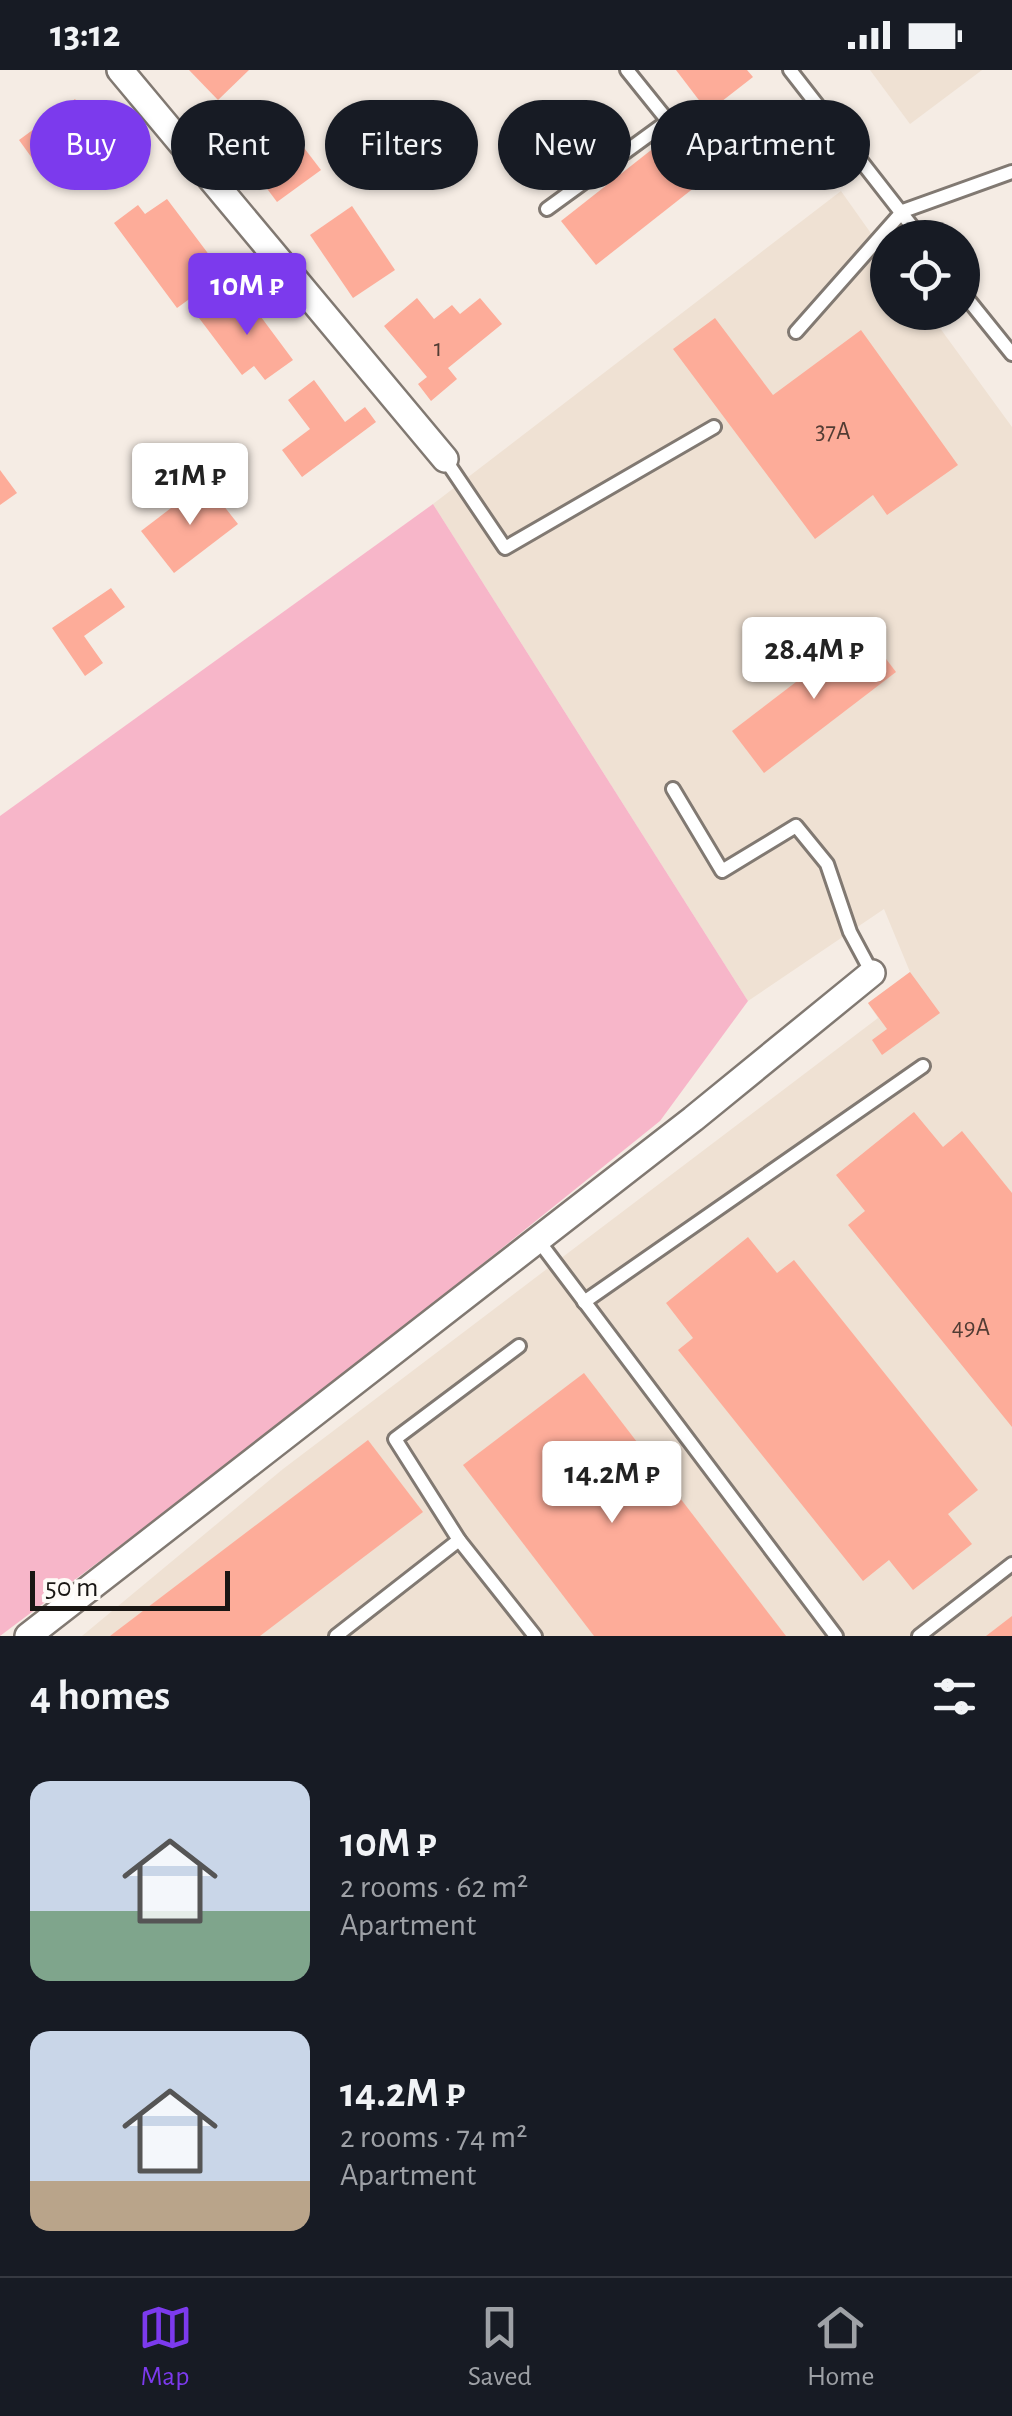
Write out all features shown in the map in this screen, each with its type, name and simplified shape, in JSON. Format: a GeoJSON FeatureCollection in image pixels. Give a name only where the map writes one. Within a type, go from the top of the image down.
{"type":"FeatureCollection","features":[{"type":"Feature","properties":{"kind":"street"},"geometry":{"type":"LineString","coordinates":[[120,70],[445,460]]}},
{"type":"Feature","properties":{"kind":"street"},"geometry":{"type":"LineString","coordinates":[[28,1636],[693,1120],[872,973]]}},
{"type":"Feature","properties":{"kind":"lane"},"geometry":{"type":"LineString","coordinates":[[546,209],[668,122],[627,70]]}},
{"type":"Feature","properties":{"kind":"lane"},"geometry":{"type":"LineString","coordinates":[[790,70],[909,220]]}},
{"type":"Feature","properties":{"kind":"lane"},"geometry":{"type":"LineString","coordinates":[[796,332],[903,211],[1012,172]]}},
{"type":"Feature","properties":{"kind":"lane"},"geometry":{"type":"LineString","coordinates":[[980,314],[1012,354]]}},
{"type":"Feature","properties":{"kind":"lane"},"geometry":{"type":"LineString","coordinates":[[445,460],[505,548],[714,426]]}},
{"type":"Feature","properties":{"kind":"lane"},"geometry":{"type":"LineString","coordinates":[[673,788],[722,871],[796,826],[827,864],[850,932],[872,973]]}},
{"type":"Feature","properties":{"kind":"lane"},"geometry":{"type":"LineString","coordinates":[[584,1302],[924,1066]]}},
{"type":"Feature","properties":{"kind":"lane"},"geometry":{"type":"LineString","coordinates":[[538,1240],[836,1636]]}},
{"type":"Feature","properties":{"kind":"lane"},"geometry":{"type":"LineString","coordinates":[[519,1346],[395,1439],[459,1540],[536,1636]]}},
{"type":"Feature","properties":{"kind":"lane"},"geometry":{"type":"LineString","coordinates":[[336,1636],[459,1540]]}},
{"type":"Feature","properties":{"kind":"lane"},"geometry":{"type":"LineString","coordinates":[[919,1636],[1012,1564]]}},
{"type":"Feature","properties":{"kind":"shaded area"},"geometry":{"type":"Polygon","coordinates":[[[870,70],[982,70],[910,124],[870,70]]]}},
{"type":"Feature","properties":{"kind":"shaded area"},"geometry":{"type":"Polygon","coordinates":[[[841,191],[870,232],[870,330],[941,330],[1012,427],[1012,1636],[82,1636],[283,1469],[878,1018],[868,1003],[910,972],[884,909],[748,1001],[433,504],[841,191]]]}},
{"type":"Feature","properties":{"kind":"shaded area"},"geometry":{"type":"Polygon","coordinates":[[[433,504],[748,1001],[660,1121],[302,1409],[0,1636],[0,816],[433,504]]]}},
{"type":"Feature","properties":{"kind":"building"},"geometry":{"type":"Polygon","coordinates":[[[189,70],[249,70],[218,100],[189,70]]]}},
{"type":"Feature","properties":{"kind":"building"},"geometry":{"type":"Polygon","coordinates":[[[676,70],[747,70],[753,77],[723,100],[699,100],[676,70]]]}},
{"type":"Feature","properties":{"kind":"building"},"geometry":{"type":"Polygon","coordinates":[[[30,132],[30,155],[19,140],[30,132]]]}},
{"type":"Feature","properties":{"kind":"building"},"geometry":{"type":"Polygon","coordinates":[[[305,149],[321,170],[305,182],[305,149]]]}},
{"type":"Feature","properties":{"kind":"building"},"geometry":{"type":"Polygon","coordinates":[[[651,150],[651,190],[691,190],[596,265],[561,221],[600,190],[631,190],[631,166],[651,150]]]}},
{"type":"Feature","properties":{"kind":"building"},"geometry":{"type":"Polygon","coordinates":[[[268,190],[294,190],[277,202],[268,190]]]}},
{"type":"Feature","properties":{"kind":"building"},"geometry":{"type":"Polygon","coordinates":[[[167,199],[216,264],[192,282],[199,292],[177,308],[114,223],[138,205],[145,214],[167,199]]]}},
{"type":"Feature","properties":{"kind":"building"},"geometry":{"type":"Polygon","coordinates":[[[352,206],[395,270],[353,298],[310,235],[352,206]]]}},
{"type":"Feature","properties":{"kind":"building"},"geometry":{"type":"Polygon","coordinates":[[[244,294],[293,360],[265,380],[254,366],[242,375],[199,318],[211,308],[216,315],[244,294]]]}},
{"type":"Feature","properties":{"kind":"building"},"geometry":{"type":"Polygon","coordinates":[[[417,298],[434,319],[452,305],[460,314],[480,298],[502,324],[448,368],[457,379],[431,401],[418,384],[427,377],[384,326],[417,298]]]}},
{"type":"Feature","properties":{"kind":"building"},"geometry":{"type":"Polygon","coordinates":[[[715,318],[773,395],[861,330],[958,465],[887,515],[873,495],[815,539],[673,349],[715,318]]]}},
{"type":"Feature","properties":{"kind":"building"},"geometry":{"type":"Polygon","coordinates":[[[314,380],[345,422],[365,407],[376,422],[302,477],[282,450],[310,429],[288,400],[314,380]]]}},
{"type":"Feature","properties":{"kind":"building"},"geometry":{"type":"Polygon","coordinates":[[[0,470],[17,493],[0,505],[0,470]]]}},
{"type":"Feature","properties":{"kind":"building"},"geometry":{"type":"Polygon","coordinates":[[[205,482],[238,524],[174,573],[141,531],[205,482]]]}},
{"type":"Feature","properties":{"kind":"building"},"geometry":{"type":"Polygon","coordinates":[[[111,588],[125,607],[84,636],[103,663],[85,676],[52,628],[111,588]]]}},
{"type":"Feature","properties":{"kind":"building"},"geometry":{"type":"Polygon","coordinates":[[[864,630],[896,672],[764,773],[732,731],[864,630]]]}},
{"type":"Feature","properties":{"kind":"building"},"geometry":{"type":"Polygon","coordinates":[[[910,972],[940,1013],[882,1055],[872,1040],[887,1029],[868,1003],[910,972]]]}},
{"type":"Feature","properties":{"kind":"building"},"geometry":{"type":"Polygon","coordinates":[[[914,1112],[943,1147],[962,1131],[1012,1193],[1012,1427],[848,1225],[865,1211],[836,1175],[914,1112]]]}},
{"type":"Feature","properties":{"kind":"building"},"geometry":{"type":"Polygon","coordinates":[[[748,1237],[777,1273],[794,1260],[978,1490],[948,1514],[972,1544],[913,1590],[889,1560],[863,1581],[678,1350],[693,1338],[666,1303],[748,1237]]]}},
{"type":"Feature","properties":{"kind":"building"},"geometry":{"type":"Polygon","coordinates":[[[584,1373],[786,1636],[594,1636],[463,1465],[584,1373]]]}},
{"type":"Feature","properties":{"kind":"building"},"geometry":{"type":"Polygon","coordinates":[[[368,1440],[423,1512],[260,1636],[110,1636],[368,1440]]]}},
{"type":"Feature","properties":{"kind":"building"},"geometry":{"type":"Polygon","coordinates":[[[1012,1616],[1012,1636],[986,1636],[1012,1616]]]}}]}
